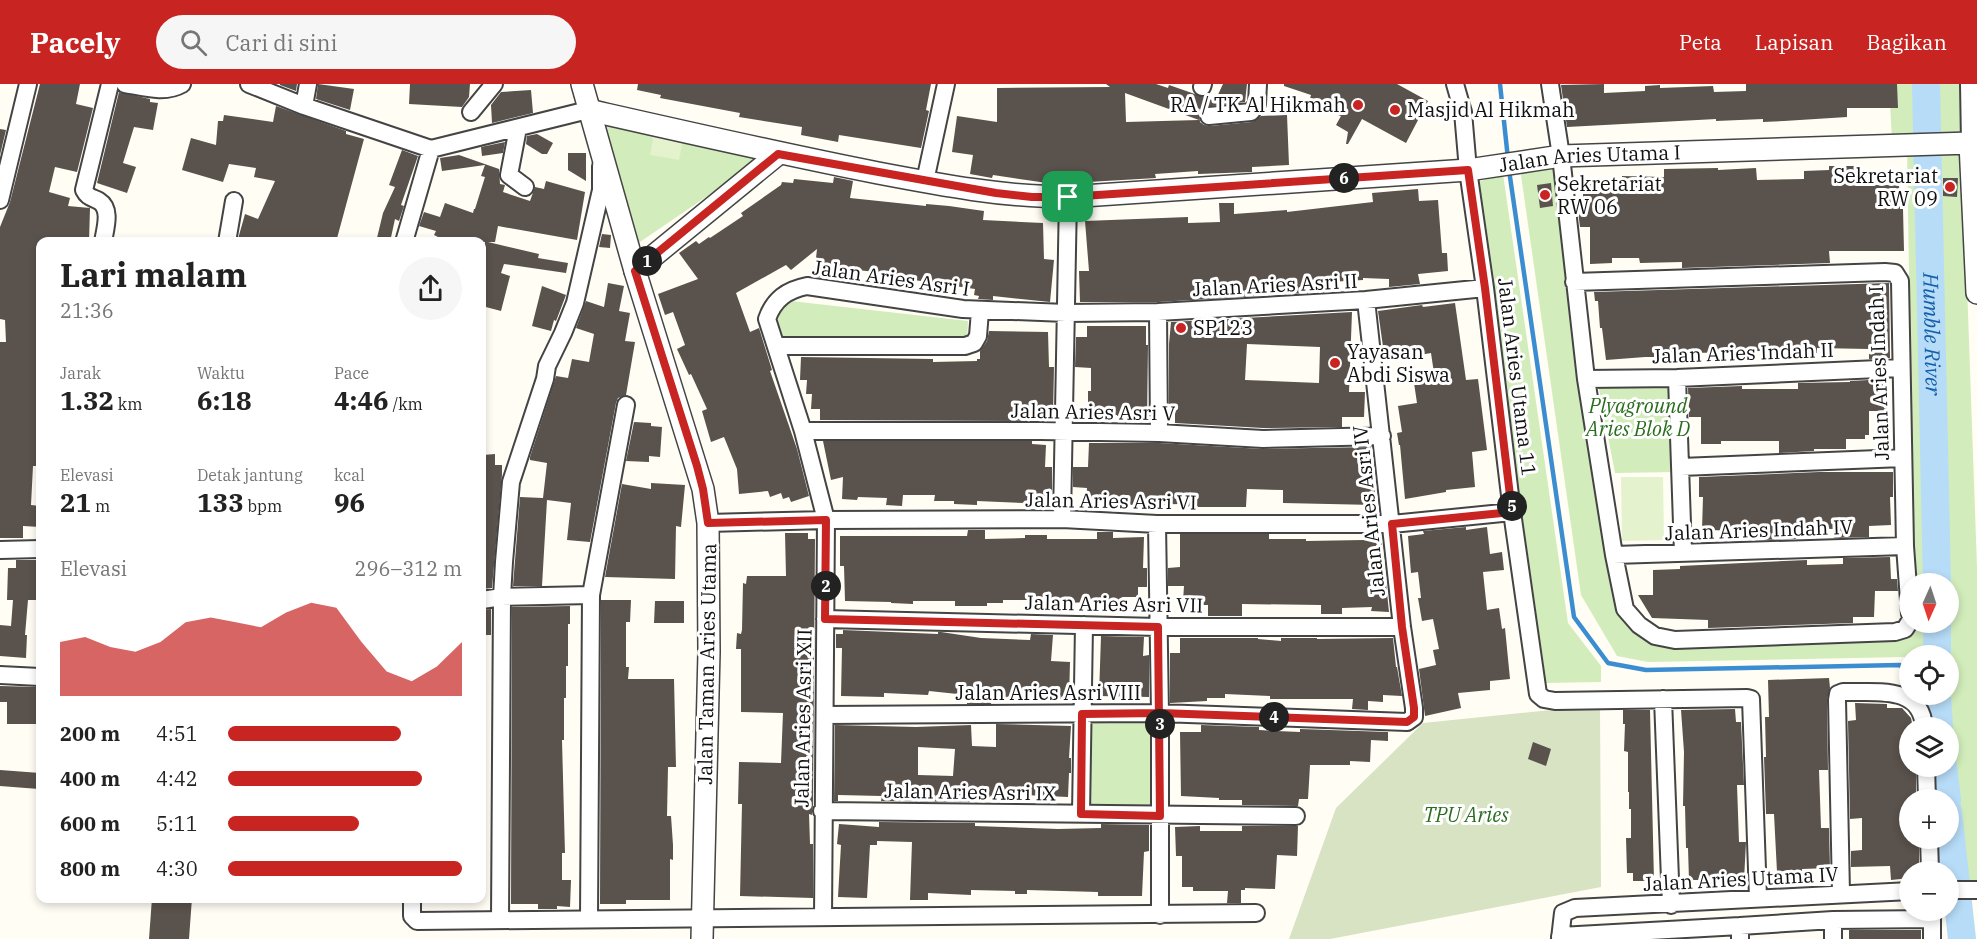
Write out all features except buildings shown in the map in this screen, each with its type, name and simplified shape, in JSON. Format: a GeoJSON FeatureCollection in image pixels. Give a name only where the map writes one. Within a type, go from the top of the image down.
{"type":"FeatureCollection","features":[{"type":"Feature","properties":{"kind":"street"},"geometry":{"type":"LineString","coordinates":[[1,194],[28,84]]}},
{"type":"Feature","properties":{"kind":"street"},"geometry":{"type":"LineString","coordinates":[[103,237],[106,208],[100,202],[87,196],[84,190],[110,84]]}},
{"type":"Feature","properties":{"kind":"street"},"geometry":{"type":"LineString","coordinates":[[125,84],[176,87],[182,84]]}},
{"type":"Feature","properties":{"kind":"street"},"geometry":{"type":"LineString","coordinates":[[304,106],[308,84]]}},
{"type":"Feature","properties":{"kind":"street"},"geometry":{"type":"LineString","coordinates":[[471,112],[494,84]]}},
{"type":"Feature","properties":{"kind":"street","name":"Jalan Taman Aries Utama"},"geometry":{"type":"LineString","coordinates":[[582,84],[635,271],[697,466],[708,523],[709,652],[702,928]]}},
{"type":"Feature","properties":{"kind":"street"},"geometry":{"type":"LineString","coordinates":[[925,182],[946,84]]}},
{"type":"Feature","properties":{"kind":"street"},"geometry":{"type":"LineString","coordinates":[[1209,116],[1251,112],[1257,104],[1257,84]]}},
{"type":"Feature","properties":{"kind":"street","name":"Jalan Aries Utama 11"},"geometry":{"type":"LineString","coordinates":[[1455,84],[1463,112],[1468,170],[1485,288],[1512,512],[1538,694],[1544,699],[1555,701],[1751,699],[1758,898]]}},
{"type":"Feature","properties":{"kind":"street"},"geometry":{"type":"LineString","coordinates":[[1550,84],[1561,156],[1586,378],[1614,555],[1625,609],[1639,625],[1655,636],[1675,640],[1895,632],[1899,629]]}},
{"type":"Feature","properties":{"kind":"street"},"geometry":{"type":"LineString","coordinates":[[1969,84],[1966,143],[1977,261],[1977,292]]}},
{"type":"Feature","properties":{"kind":"street"},"geometry":{"type":"LineString","coordinates":[[254,85],[304,106],[431,149],[588,110]]}},
{"type":"Feature","properties":{"kind":"street","name":"Jalan Aries Utama I"},"geometry":{"type":"LineString","coordinates":[[588,110],[778,154],[925,182],[1032,197],[1068,197],[1468,170],[1561,156],[1966,143]]}},
{"type":"Feature","properties":{"kind":"street"},"geometry":{"type":"LineString","coordinates":[[518,128],[509,175],[525,187]]}},
{"type":"Feature","properties":{"kind":"street"},"geometry":{"type":"LineString","coordinates":[[405,237],[431,149]]}},
{"type":"Feature","properties":{"kind":"street"},"geometry":{"type":"LineString","coordinates":[[635,271],[778,154]]}},
{"type":"Feature","properties":{"kind":"street"},"geometry":{"type":"LineString","coordinates":[[500,920],[502,597],[512,482],[545,379],[546,366],[575,303],[601,190],[602,156]]}},
{"type":"Feature","properties":{"kind":"street"},"geometry":{"type":"LineString","coordinates":[[1062,519],[1068,197]]}},
{"type":"Feature","properties":{"kind":"street"},"geometry":{"type":"LineString","coordinates":[[231,237],[234,201]]}},
{"type":"Feature","properties":{"kind":"street","name":"Jalan Aries Indah I"},"geometry":{"type":"LineString","coordinates":[[1574,282],[1895,273],[1900,281],[1906,573]]}},
{"type":"Feature","properties":{"kind":"street","name":"Jalan Aries Asri I"},"geometry":{"type":"LineString","coordinates":[[826,520],[803,431],[767,320],[771,309],[784,294],[794,288],[807,286],[980,311],[1066,313]]}},
{"type":"Feature","properties":{"kind":"street","name":"Jalan Aries Asri II"},"geometry":{"type":"LineString","coordinates":[[1066,313],[1158,312],[1366,300],[1485,288]]}},
{"type":"Feature","properties":{"kind":"street","name":"Jalan Aries Asri IV"},"geometry":{"type":"LineString","coordinates":[[1366,300],[1414,717]]}},
{"type":"Feature","properties":{"kind":"street","name":"Jalan Aries Asri I"},"geometry":{"type":"LineString","coordinates":[[776,346],[965,346],[974,343],[978,336],[980,311]]}},
{"type":"Feature","properties":{"kind":"street"},"geometry":{"type":"LineString","coordinates":[[1158,312],[1159,433]]}},
{"type":"Feature","properties":{"kind":"street","name":"Jalan Aries Indah II"},"geometry":{"type":"LineString","coordinates":[[1586,378],[1677,378],[1901,368]]}},
{"type":"Feature","properties":{"kind":"street"},"geometry":{"type":"LineString","coordinates":[[1677,378],[1683,553]]}},
{"type":"Feature","properties":{"kind":"street"},"geometry":{"type":"LineString","coordinates":[[589,919],[591,595],[626,405]]}},
{"type":"Feature","properties":{"kind":"street","name":"Jalan Aries Asri V"},"geometry":{"type":"LineString","coordinates":[[803,431],[1159,433],[1263,439],[1382,436]]}},
{"type":"Feature","properties":{"kind":"street"},"geometry":{"type":"LineString","coordinates":[[1681,467],[1903,458]]}},
{"type":"Feature","properties":{"kind":"street","name":"Jalan Aries Asri VI"},"geometry":{"type":"LineString","coordinates":[[708,523],[1062,519],[1157,524],[1392,524],[1512,512]]}},
{"type":"Feature","properties":{"kind":"street","name":"Jalan Aries Asri XII"},"geometry":{"type":"LineString","coordinates":[[823,917],[826,520]]}},
{"type":"Feature","properties":{"kind":"street"},"geometry":{"type":"LineString","coordinates":[[1157,524],[1160,915]]}},
{"type":"Feature","properties":{"kind":"street","name":"Jalan Aries Indah IV"},"geometry":{"type":"LineString","coordinates":[[1614,555],[1905,546]]}},
{"type":"Feature","properties":{"kind":"street"},"geometry":{"type":"LineString","coordinates":[[0,550],[36,549]]}},
{"type":"Feature","properties":{"kind":"street"},"geometry":{"type":"LineString","coordinates":[[486,599],[591,595]]}},
{"type":"Feature","properties":{"kind":"street","name":"Jalan Aries Asri VII"},"geometry":{"type":"LineString","coordinates":[[825,619],[1158,627],[1402,627]]}},
{"type":"Feature","properties":{"kind":"street"},"geometry":{"type":"LineString","coordinates":[[1081,814],[1084,625]]}},
{"type":"Feature","properties":{"kind":"street"},"geometry":{"type":"LineString","coordinates":[[0,675],[36,676]]}},
{"type":"Feature","properties":{"kind":"street"},"geometry":{"type":"LineString","coordinates":[[1841,893],[1838,694],[1843,692],[1908,696],[1917,705],[1922,717]]}},
{"type":"Feature","properties":{"kind":"street"},"geometry":{"type":"LineString","coordinates":[[1663,699],[1671,905]]}},
{"type":"Feature","properties":{"kind":"street","name":"Jalan Aries Asri VIII"},"geometry":{"type":"LineString","coordinates":[[825,715],[1160,713],[1407,722],[1414,717]]}},
{"type":"Feature","properties":{"kind":"street","name":"Jalan Aries Asri IX"},"geometry":{"type":"LineString","coordinates":[[822,812],[1296,816]]}},
{"type":"Feature","properties":{"kind":"street"},"geometry":{"type":"LineString","coordinates":[[1959,890],[1977,890]]}},
{"type":"Feature","properties":{"kind":"street","name":"Jalan Aries Utama IV"},"geometry":{"type":"LineString","coordinates":[[1560,937],[1563,913],[1575,908],[1671,905],[1899,891]]}},
{"type":"Feature","properties":{"kind":"street"},"geometry":{"type":"LineString","coordinates":[[412,903],[412,916],[417,921],[589,919],[702,928],[823,917],[1256,913]]}},
{"type":"Feature","properties":{"kind":"street"},"geometry":{"type":"LineString","coordinates":[[1560,937],[1740,932],[1833,920],[1899,917]]}},
{"type":"Feature","properties":{"kind":"street"},"geometry":{"type":"LineString","coordinates":[[1833,920],[1833,939]]}},
{"type":"Feature","properties":{"kind":"street"},"geometry":{"type":"LineString","coordinates":[[1932,921],[1932,939]]}},
{"type":"Feature","properties":{"kind":"green space"},"geometry":{"type":"Polygon","coordinates":[[[1889,84],[1965,84],[1966,133],[1892,139],[1889,84]]]}},
{"type":"Feature","properties":{"kind":"green space"},"geometry":{"type":"Polygon","coordinates":[[[598,119],[763,158],[637,244],[598,119]]]}},
{"type":"Feature","properties":{"kind":"green space"},"geometry":{"type":"Polygon","coordinates":[[[654,134],[683,140],[679,160],[650,155],[654,134]]]}},
{"type":"Feature","properties":{"kind":"green space"},"geometry":{"type":"Polygon","coordinates":[[[1932,142],[1962,144],[1977,568],[1977,881],[1963,883],[1959,848],[1959,789],[1952,789],[1951,777],[1959,777],[1959,717],[1944,717],[1943,705],[1959,705],[1959,645],[1941,645],[1941,633],[1959,633],[1959,573],[1940,573],[1932,142]]]}},
{"type":"Feature","properties":{"kind":"green space"},"geometry":{"type":"Polygon","coordinates":[[[1920,145],[1929,573],[1914,573],[1907,147],[1920,145]]]}},
{"type":"Feature","properties":{"kind":"green space"},"geometry":{"type":"Polygon","coordinates":[[[1553,163],[1615,600],[1642,631],[1682,643],[1930,633],[1930,645],[1899,645],[1899,657],[1648,662],[1617,656],[1581,595],[1520,168],[1553,163]]]}},
{"type":"Feature","properties":{"kind":"green space"},"geometry":{"type":"Polygon","coordinates":[[[1503,174],[1568,623],[1601,666],[1601,682],[1543,683],[1477,182],[1503,174]]]}},
{"type":"Feature","properties":{"kind":"green space"},"geometry":{"type":"Polygon","coordinates":[[[782,300],[968,321],[967,340],[777,342],[769,303],[782,300]]]}},
{"type":"Feature","properties":{"kind":"green space","name":"Plyaground Aries Blok D"},"geometry":{"type":"Polygon","coordinates":[[[1671,383],[1675,472],[1615,473],[1598,384],[1671,383]]]}},
{"type":"Feature","properties":{"kind":"green space"},"geometry":{"type":"Polygon","coordinates":[[[1621,477],[1663,477],[1664,540],[1622,541],[1621,477]]]}},
{"type":"Feature","properties":{"kind":"green space","name":"TPU Aries"},"geometry":{"type":"Polygon","coordinates":[[[1600,705],[1601,887],[1330,939],[1289,939],[1336,808],[1423,723],[1600,705]]]}},
{"type":"Feature","properties":{"kind":"green space"},"geometry":{"type":"Polygon","coordinates":[[[1085,718],[1149,721],[1154,805],[1084,805],[1085,718]]]}},
{"type":"Feature","properties":{"kind":"waterway"},"geometry":{"type":"LineString","coordinates":[[1500,84],[1508,159]]}},
{"type":"Feature","properties":{"kind":"waterway","name":"Humble River"},"geometry":{"type":"LineString","coordinates":[[1926,84],[1937,573]]}},
{"type":"Feature","properties":{"kind":"waterway"},"geometry":{"type":"LineString","coordinates":[[1509,170],[1574,617],[1608,663],[1646,670],[1899,665]]}},
{"type":"Feature","properties":{"kind":"waterway","name":"Humble River"},"geometry":{"type":"LineString","coordinates":[[1937,633],[1937,645]]}},
{"type":"Feature","properties":{"kind":"waterway"},"geometry":{"type":"LineString","coordinates":[[1933,705],[1936,709]]}},
{"type":"Feature","properties":{"kind":"waterway","name":"Humble River"},"geometry":{"type":"LineString","coordinates":[[1938,705],[1938,717]]}},
{"type":"Feature","properties":{"kind":"waterway","name":"Humble River"},"geometry":{"type":"LineString","coordinates":[[1944,777],[1946,789]]}},
{"type":"Feature","properties":{"kind":"waterway","name":"Humble River"},"geometry":{"type":"LineString","coordinates":[[1952,849],[1962,939]]}},
{"type":"Feature","properties":{"kind":"place","name":"RA / TK Al Hikmah"},"geometry":{"type":"Point","coordinates":[1358,105]}},
{"type":"Feature","properties":{"kind":"place","name":"Masjid Al Hikmah"},"geometry":{"type":"Point","coordinates":[1395,110]}},
{"type":"Feature","properties":{"kind":"place","name":"Sekretariat RW 09"},"geometry":{"type":"Point","coordinates":[1950,187]}},
{"type":"Feature","properties":{"kind":"place","name":"Sekretariat RW 06"},"geometry":{"type":"Point","coordinates":[1545,195]}},
{"type":"Feature","properties":{"kind":"place","name":"SP123"},"geometry":{"type":"Point","coordinates":[1181,328]}},
{"type":"Feature","properties":{"kind":"place","name":"Yayasan Abdi Siswa"},"geometry":{"type":"Point","coordinates":[1335,363]}},
{"type":"Feature","properties":{"kind":"route"},"geometry":{"type":"LineString","coordinates":[[1068,197],[1032,197],[996,193],[778,154],[635,271],[697,466],[708,523],[826,520],[825,619],[1158,627],[1160,713],[1160,816],[1081,814],[1082,714],[1160,713],[1407,722],[1414,717],[1414,708],[1402,627],[1392,524],[1512,512],[1485,288],[1468,170],[1068,197]]}}]}
